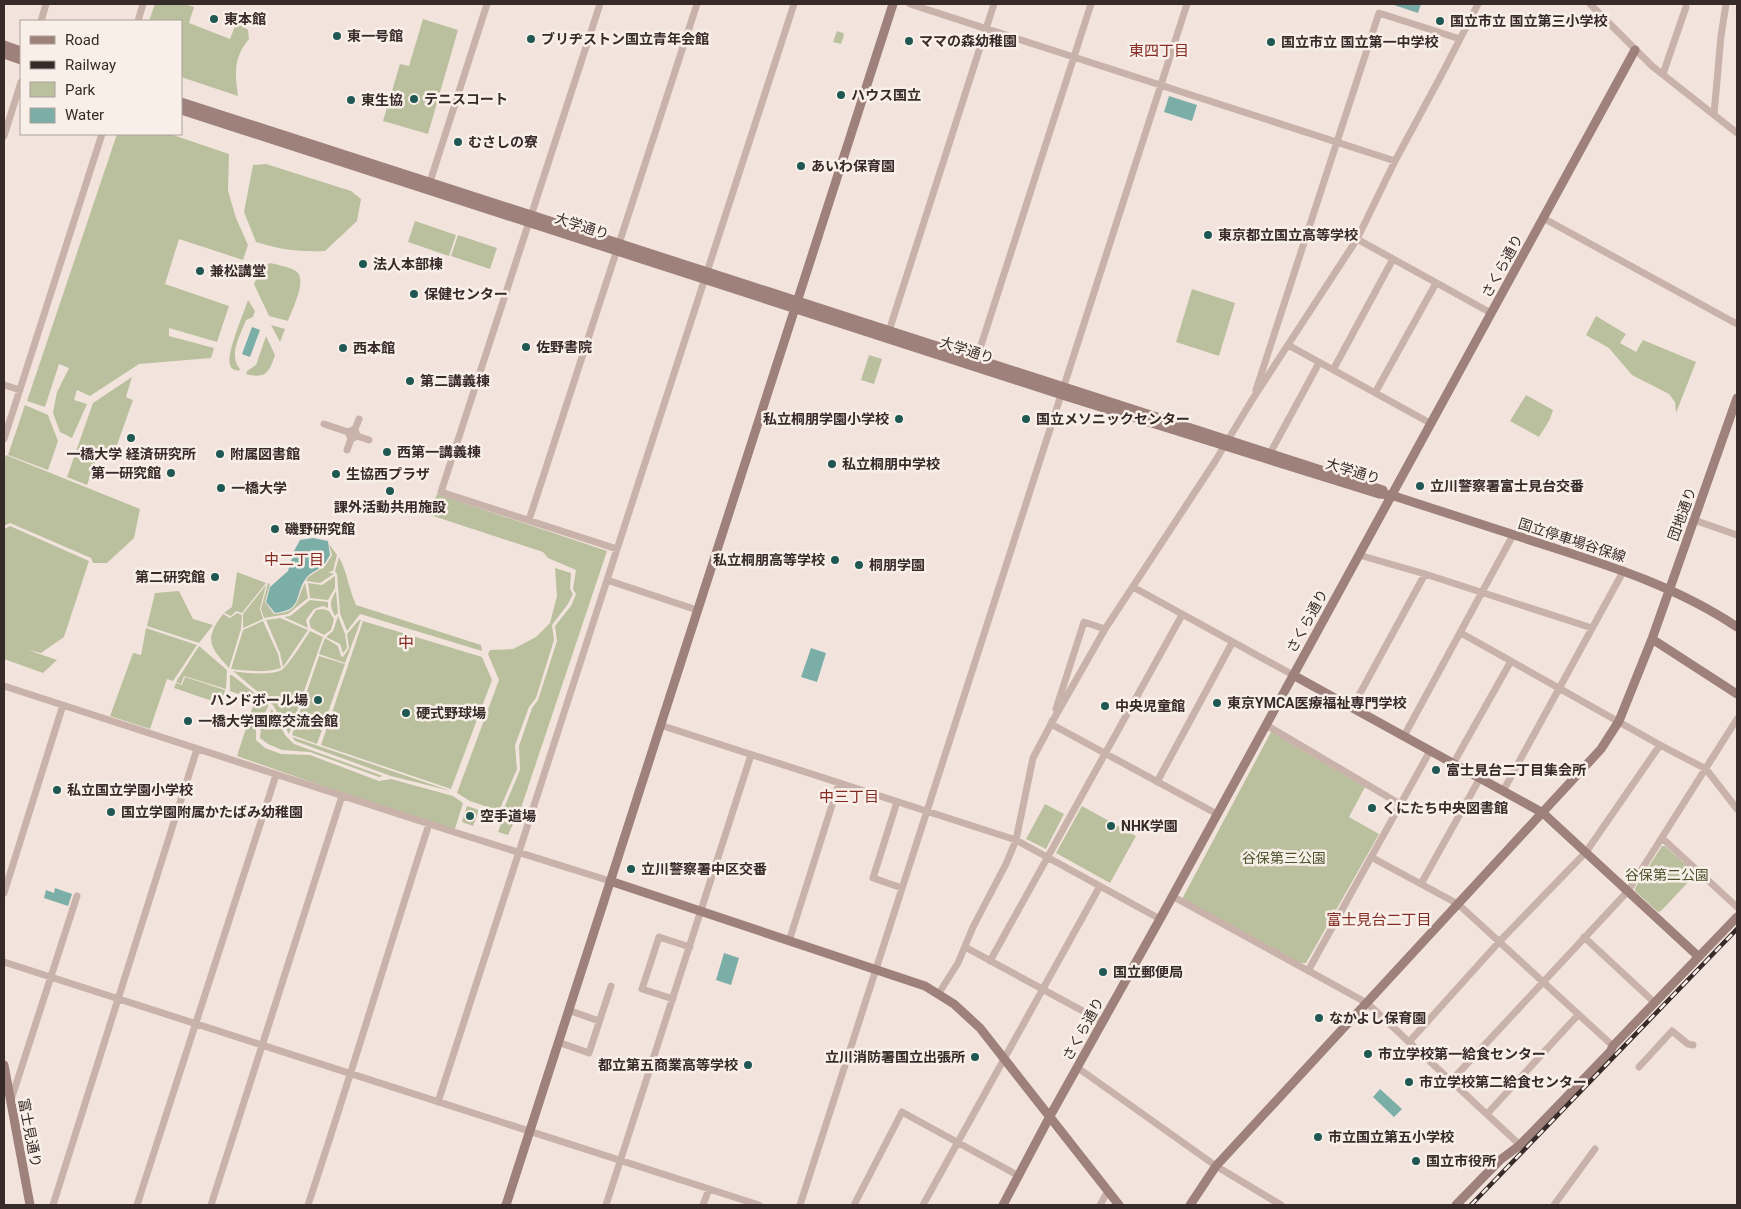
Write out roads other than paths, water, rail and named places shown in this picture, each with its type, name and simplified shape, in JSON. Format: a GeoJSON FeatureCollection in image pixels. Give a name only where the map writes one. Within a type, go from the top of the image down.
{"type":"FeatureCollection","features":[{"type":"Feature","properties":{"kind":"street"},"geometry":{"type":"LineString","coordinates":[[41,20],[46,4]]}},
{"type":"Feature","properties":{"kind":"street"},"geometry":{"type":"LineString","coordinates":[[138,20],[144,4]]}},
{"type":"Feature","properties":{"kind":"street"},"geometry":{"type":"LineString","coordinates":[[429,187],[487,4]]}},
{"type":"Feature","properties":{"kind":"street"},"geometry":{"type":"LineString","coordinates":[[600,4],[441,492],[617,549]]}},
{"type":"Feature","properties":{"kind":"street"},"geometry":{"type":"LineString","coordinates":[[529,520],[697,4]]}},
{"type":"Feature","properties":{"kind":"street"},"geometry":{"type":"LineString","coordinates":[[438,1102],[794,4]]}},
{"type":"Feature","properties":{"kind":"street"},"geometry":{"type":"LineString","coordinates":[[506,1205],[893,4]]}},
{"type":"Feature","properties":{"kind":"street"},"geometry":{"type":"LineString","coordinates":[[910,4],[1395,161]]}},
{"type":"Feature","properties":{"kind":"street"},"geometry":{"type":"LineString","coordinates":[[887,335],[994,4]]}},
{"type":"Feature","properties":{"kind":"street"},"geometry":{"type":"LineString","coordinates":[[976,362],[1091,4]]}},
{"type":"Feature","properties":{"kind":"street"},"geometry":{"type":"LineString","coordinates":[[800,1205],[1187,4]]}},
{"type":"Feature","properties":{"kind":"street"},"geometry":{"type":"LineString","coordinates":[[939,993],[958,963],[1016,840],[1033,758],[1051,724],[1104,629],[1214,463],[1252,400],[1357,239],[1395,161],[1478,4]]}},
{"type":"Feature","properties":{"kind":"street"},"geometry":{"type":"LineString","coordinates":[[1590,4],[1652,66],[1737,133]]}},
{"type":"Feature","properties":{"kind":"street"},"geometry":{"type":"LineString","coordinates":[[1714,114],[1726,4]]}},
{"type":"Feature","properties":{"kind":"street"},"geometry":{"type":"LineString","coordinates":[[1663,74],[1686,7]]}},
{"type":"Feature","properties":{"kind":"street"},"geometry":{"type":"LineString","coordinates":[[1252,400],[1378,13],[1460,39]]}},
{"type":"Feature","properties":{"kind":"street"},"geometry":{"type":"LineString","coordinates":[[4,45],[20,51]]}},
{"type":"Feature","properties":{"kind":"street","name":"さくら通り"},"geometry":{"type":"LineString","coordinates":[[1003,1205],[1635,50]]}},
{"type":"Feature","properties":{"kind":"street"},"geometry":{"type":"LineString","coordinates":[[4,54],[20,60]]}},
{"type":"Feature","properties":{"kind":"street"},"geometry":{"type":"LineString","coordinates":[[4,136],[20,85]]}},
{"type":"Feature","properties":{"kind":"street","name":"大学通り"},"geometry":{"type":"LineString","coordinates":[[182,102],[530,220],[1269,456],[1379,494],[1392,495]]}},
{"type":"Feature","properties":{"kind":"street","name":"大学通り"},"geometry":{"type":"LineString","coordinates":[[182,110],[429,187]]}},
{"type":"Feature","properties":{"kind":"street"},"geometry":{"type":"LineString","coordinates":[[4,439],[102,135]]}},
{"type":"Feature","properties":{"kind":"street"},"geometry":{"type":"LineString","coordinates":[[1544,218],[1737,324]]}},
{"type":"Feature","properties":{"kind":"street"},"geometry":{"type":"LineString","coordinates":[[1357,239],[1491,313]]}},
{"type":"Feature","properties":{"kind":"street"},"geometry":{"type":"LineString","coordinates":[[1333,370],[1393,259]]}},
{"type":"Feature","properties":{"kind":"street"},"geometry":{"type":"LineString","coordinates":[[1375,393],[1436,283]]}},
{"type":"Feature","properties":{"kind":"street"},"geometry":{"type":"LineString","coordinates":[[1288,345],[1430,423]]}},
{"type":"Feature","properties":{"kind":"street"},"geometry":{"type":"LineString","coordinates":[[1269,456],[1320,363]]}},
{"type":"Feature","properties":{"kind":"street"},"geometry":{"type":"LineString","coordinates":[[4,385],[20,390]]}},
{"type":"Feature","properties":{"kind":"street","name":"団地通り"},"geometry":{"type":"LineString","coordinates":[[1190,1205],[1216,1166],[1601,749],[1619,721],[1652,639],[1737,400]]}},
{"type":"Feature","properties":{"kind":"street"},"geometry":{"type":"LineString","coordinates":[[347,450],[359,419]]}},
{"type":"Feature","properties":{"kind":"street"},"geometry":{"type":"LineString","coordinates":[[324,424],[369,440]]}},
{"type":"Feature","properties":{"kind":"street","name":"国立停車場谷保線"},"geometry":{"type":"LineString","coordinates":[[1392,495],[1624,570],[1669,589],[1715,612],[1737,626]]}},
{"type":"Feature","properties":{"kind":"street"},"geometry":{"type":"LineString","coordinates":[[1694,520],[1737,535]]}},
{"type":"Feature","properties":{"kind":"street"},"geometry":{"type":"LineString","coordinates":[[1404,736],[1513,535]]}},
{"type":"Feature","properties":{"kind":"street"},"geometry":{"type":"LineString","coordinates":[[1359,555],[1425,574],[1592,628]]}},
{"type":"Feature","properties":{"kind":"street"},"geometry":{"type":"LineString","coordinates":[[1503,791],[1624,570]]}},
{"type":"Feature","properties":{"kind":"street"},"geometry":{"type":"LineString","coordinates":[[1352,708],[1425,574]]}},
{"type":"Feature","properties":{"kind":"street"},"geometry":{"type":"LineString","coordinates":[[607,580],[697,610]]}},
{"type":"Feature","properties":{"kind":"street"},"geometry":{"type":"LineString","coordinates":[[1132,587],[1543,813],[1699,957]]}},
{"type":"Feature","properties":{"kind":"street"},"geometry":{"type":"LineString","coordinates":[[990,961],[1182,615]]}},
{"type":"Feature","properties":{"kind":"street"},"geometry":{"type":"LineString","coordinates":[[1051,724],[1084,622],[1104,629]]}},
{"type":"Feature","properties":{"kind":"street"},"geometry":{"type":"LineString","coordinates":[[1461,633],[1706,769],[1737,809]]}},
{"type":"Feature","properties":{"kind":"street"},"geometry":{"type":"LineString","coordinates":[[1652,639],[1737,694]]}},
{"type":"Feature","properties":{"kind":"street"},"geometry":{"type":"LineString","coordinates":[[1157,782],[1232,642]]}},
{"type":"Feature","properties":{"kind":"street"},"geometry":{"type":"LineString","coordinates":[[1454,764],[1510,661]]}},
{"type":"Feature","properties":{"kind":"street"},"geometry":{"type":"LineString","coordinates":[[4,686],[610,881],[925,986],[939,993],[980,1028],[1119,1205]]}},
{"type":"Feature","properties":{"kind":"street"},"geometry":{"type":"LineString","coordinates":[[4,893],[63,705]]}},
{"type":"Feature","properties":{"kind":"street"},"geometry":{"type":"LineString","coordinates":[[1451,1081],[1628,891],[1737,719]]}},
{"type":"Feature","properties":{"kind":"street"},"geometry":{"type":"LineString","coordinates":[[1051,724],[1217,814]]}},
{"type":"Feature","properties":{"kind":"street"},"geometry":{"type":"LineString","coordinates":[[660,725],[1016,840],[1160,919]]}},
{"type":"Feature","properties":{"kind":"street"},"geometry":{"type":"LineString","coordinates":[[1266,725],[1400,804]]}},
{"type":"Feature","properties":{"kind":"street"},"geometry":{"type":"LineString","coordinates":[[1409,1042],[1499,942],[1586,852],[1660,745]]}},
{"type":"Feature","properties":{"kind":"street"},"geometry":{"type":"LineString","coordinates":[[53,1205],[198,749]]}},
{"type":"Feature","properties":{"kind":"street"},"geometry":{"type":"LineString","coordinates":[[1308,971],[1430,751]]}},
{"type":"Feature","properties":{"kind":"street"},"geometry":{"type":"LineString","coordinates":[[606,1205],[751,755]]}},
{"type":"Feature","properties":{"kind":"street"},"geometry":{"type":"LineString","coordinates":[[137,1205],[276,774]]}},
{"type":"Feature","properties":{"kind":"street"},"geometry":{"type":"LineString","coordinates":[[1421,884],[1480,778]]}},
{"type":"Feature","properties":{"kind":"street"},"geometry":{"type":"LineString","coordinates":[[789,941],[839,783]]}},
{"type":"Feature","properties":{"kind":"street"},"geometry":{"type":"LineString","coordinates":[[212,1205],[342,796]]}},
{"type":"Feature","properties":{"kind":"street"},"geometry":{"type":"LineString","coordinates":[[897,802],[873,878],[902,888]]}},
{"type":"Feature","properties":{"kind":"street"},"geometry":{"type":"LineString","coordinates":[[308,1205],[352,1074],[376,989],[429,824]]}},
{"type":"Feature","properties":{"kind":"street"},"geometry":{"type":"LineString","coordinates":[[1662,838],[1737,907]]}},
{"type":"Feature","properties":{"kind":"street"},"geometry":{"type":"LineString","coordinates":[[1371,857],[1458,904],[1612,1046]]}},
{"type":"Feature","properties":{"kind":"street"},"geometry":{"type":"LineString","coordinates":[[923,1205],[1100,886]]}},
{"type":"Feature","properties":{"kind":"street"},"geometry":{"type":"LineString","coordinates":[[10,1101],[77,896]]}},
{"type":"Feature","properties":{"kind":"street"},"geometry":{"type":"LineString","coordinates":[[1172,896],[1367,1003],[1520,1145]]}},
{"type":"Feature","properties":{"kind":"street"},"geometry":{"type":"LineString","coordinates":[[1456,1205],[1500,1160],[1520,1145],[1610,1052],[1612,1046],[1737,917]]}},
{"type":"Feature","properties":{"kind":"street"},"geometry":{"type":"LineString","coordinates":[[673,999],[642,989],[644,980],[659,937],[690,947]]}},
{"type":"Feature","properties":{"kind":"street"},"geometry":{"type":"LineString","coordinates":[[1584,937],[1655,1003]]}},
{"type":"Feature","properties":{"kind":"street"},"geometry":{"type":"LineString","coordinates":[[965,947],[1103,1022]]}},
{"type":"Feature","properties":{"kind":"street"},"geometry":{"type":"LineString","coordinates":[[4,962],[759,1205]]}},
{"type":"Feature","properties":{"kind":"street"},"geometry":{"type":"LineString","coordinates":[[558,1042],[589,1053],[611,986]]}},
{"type":"Feature","properties":{"kind":"street"},"geometry":{"type":"LineString","coordinates":[[568,1010],[599,1021]]}},
{"type":"Feature","properties":{"kind":"street"},"geometry":{"type":"LineString","coordinates":[[1487,1114],[1578,1015]]}},
{"type":"Feature","properties":{"kind":"street"},"geometry":{"type":"LineString","coordinates":[[1639,1067],[1672,1031],[1693,1046]]}},
{"type":"Feature","properties":{"kind":"street","name":"富士見通り"},"geometry":{"type":"LineString","coordinates":[[4,1065],[30,1205]]}},
{"type":"Feature","properties":{"kind":"street"},"geometry":{"type":"LineString","coordinates":[[1078,1068],[1216,1166],[1281,1205]]}},
{"type":"Feature","properties":{"kind":"street"},"geometry":{"type":"LineString","coordinates":[[854,1205],[902,1112],[1019,1176]]}},
{"type":"Feature","properties":{"kind":"street"},"geometry":{"type":"LineString","coordinates":[[1554,1205],[1595,1149]]}},
{"type":"Feature","properties":{"kind":"street"},"geometry":{"type":"LineString","coordinates":[[703,1205],[708,1189]]}},
{"type":"Feature","properties":{"kind":"street"},"geometry":{"type":"LineString","coordinates":[[1100,1205],[1108,1191]]}},
{"type":"Feature","properties":{"kind":"water"},"geometry":{"type":"Polygon","coordinates":[[[1391,4],[1421,4],[1418,13],[1391,4]]]}},
{"type":"Feature","properties":{"kind":"water"},"geometry":{"type":"Polygon","coordinates":[[[1169,96],[1197,105],[1192,121],[1164,112],[1169,96]]]}},
{"type":"Feature","properties":{"kind":"water"},"geometry":{"type":"Polygon","coordinates":[[[252,327],[260,330],[250,357],[242,354],[252,327]]]}},
{"type":"Feature","properties":{"kind":"water"},"geometry":{"type":"Polygon","coordinates":[[[313,538],[328,541],[330,555],[324,564],[307,577],[294,605],[290,609],[275,613],[266,602],[270,587],[288,571],[294,551],[300,540],[313,538]]]}},
{"type":"Feature","properties":{"kind":"water"},"geometry":{"type":"Polygon","coordinates":[[[811,648],[826,653],[817,682],[801,677],[811,648]]]}},
{"type":"Feature","properties":{"kind":"water"},"geometry":{"type":"Polygon","coordinates":[[[55,888],[72,894],[68,906],[44,898],[46,890],[54,893],[55,888]]]}},
{"type":"Feature","properties":{"kind":"water"},"geometry":{"type":"Polygon","coordinates":[[[724,953],[739,958],[731,985],[716,980],[724,953]]]}},
{"type":"Feature","properties":{"kind":"water"},"geometry":{"type":"Polygon","coordinates":[[[1380,1089],[1402,1109],[1394,1117],[1373,1097],[1380,1089]]]}},
{"type":"Feature","properties":{"kind":"railway"},"geometry":{"type":"LineString","coordinates":[[1471,1205],[1737,929]]}},
{"type":"Feature","properties":{"kind":"place","name":"東本館"},"geometry":{"type":"Point","coordinates":[214,19]}},
{"type":"Feature","properties":{"kind":"place","name":"国立市立 国立第三小学校"},"geometry":{"type":"Point","coordinates":[1440,21]}},
{"type":"Feature","properties":{"kind":"place","name":"東一号館"},"geometry":{"type":"Point","coordinates":[337,36]}},
{"type":"Feature","properties":{"kind":"place","name":"ブリヂストン国立青年会館"},"geometry":{"type":"Point","coordinates":[531,39]}},
{"type":"Feature","properties":{"kind":"place","name":"ママの森幼稚園"},"geometry":{"type":"Point","coordinates":[909,41]}},
{"type":"Feature","properties":{"kind":"place","name":"国立市立 国立第一中学校"},"geometry":{"type":"Point","coordinates":[1271,42]}},
{"type":"Feature","properties":{"kind":"place","name":"ハウス国立"},"geometry":{"type":"Point","coordinates":[841,95]}},
{"type":"Feature","properties":{"kind":"place","name":"テニスコート"},"geometry":{"type":"Point","coordinates":[414,99]}},
{"type":"Feature","properties":{"kind":"place","name":"東生協"},"geometry":{"type":"Point","coordinates":[351,100]}},
{"type":"Feature","properties":{"kind":"place","name":"むさしの寮"},"geometry":{"type":"Point","coordinates":[458,142]}},
{"type":"Feature","properties":{"kind":"place","name":"あいわ保育園"},"geometry":{"type":"Point","coordinates":[801,166]}},
{"type":"Feature","properties":{"kind":"place","name":"東京都立国立高等学校"},"geometry":{"type":"Point","coordinates":[1208,235]}},
{"type":"Feature","properties":{"kind":"place","name":"法人本部棟"},"geometry":{"type":"Point","coordinates":[363,264]}},
{"type":"Feature","properties":{"kind":"place","name":"兼松講堂"},"geometry":{"type":"Point","coordinates":[200,271]}},
{"type":"Feature","properties":{"kind":"place","name":"保健センター"},"geometry":{"type":"Point","coordinates":[414,294]}},
{"type":"Feature","properties":{"kind":"place","name":"佐野書院"},"geometry":{"type":"Point","coordinates":[526,347]}},
{"type":"Feature","properties":{"kind":"place","name":"西本館"},"geometry":{"type":"Point","coordinates":[343,348]}},
{"type":"Feature","properties":{"kind":"place","name":"第二講義棟"},"geometry":{"type":"Point","coordinates":[410,381]}},
{"type":"Feature","properties":{"kind":"place","name":"私立桐朋学園小学校"},"geometry":{"type":"Point","coordinates":[899,419]}},
{"type":"Feature","properties":{"kind":"place","name":"国立メソニックセンター"},"geometry":{"type":"Point","coordinates":[1026,419]}},
{"type":"Feature","properties":{"kind":"place","name":"一橋大学 経済研究所"},"geometry":{"type":"Point","coordinates":[131,438]}},
{"type":"Feature","properties":{"kind":"place","name":"西第一講義棟"},"geometry":{"type":"Point","coordinates":[387,452]}},
{"type":"Feature","properties":{"kind":"place","name":"附属図書館"},"geometry":{"type":"Point","coordinates":[220,454]}},
{"type":"Feature","properties":{"kind":"place","name":"私立桐朋中学校"},"geometry":{"type":"Point","coordinates":[832,464]}},
{"type":"Feature","properties":{"kind":"place","name":"第一研究館"},"geometry":{"type":"Point","coordinates":[171,473]}},
{"type":"Feature","properties":{"kind":"place","name":"生協西プラザ"},"geometry":{"type":"Point","coordinates":[336,474]}},
{"type":"Feature","properties":{"kind":"place","name":"立川警察署富士見台交番"},"geometry":{"type":"Point","coordinates":[1420,486]}},
{"type":"Feature","properties":{"kind":"place","name":"一橋大学"},"geometry":{"type":"Point","coordinates":[221,488]}},
{"type":"Feature","properties":{"kind":"place","name":"課外活動共用施設"},"geometry":{"type":"Point","coordinates":[390,491]}},
{"type":"Feature","properties":{"kind":"place","name":"磯野研究館"},"geometry":{"type":"Point","coordinates":[275,529]}},
{"type":"Feature","properties":{"kind":"place","name":"私立桐朋高等学校"},"geometry":{"type":"Point","coordinates":[835,560]}},
{"type":"Feature","properties":{"kind":"place","name":"桐朋学園"},"geometry":{"type":"Point","coordinates":[859,565]}},
{"type":"Feature","properties":{"kind":"place","name":"第二研究館"},"geometry":{"type":"Point","coordinates":[215,577]}},
{"type":"Feature","properties":{"kind":"place","name":"ハンドボール場"},"geometry":{"type":"Point","coordinates":[318,700]}},
{"type":"Feature","properties":{"kind":"place","name":"東京YMCA医療福祉専門学校"},"geometry":{"type":"Point","coordinates":[1217,703]}},
{"type":"Feature","properties":{"kind":"place","name":"中央児童館"},"geometry":{"type":"Point","coordinates":[1105,706]}},
{"type":"Feature","properties":{"kind":"place","name":"硬式野球場"},"geometry":{"type":"Point","coordinates":[406,713]}},
{"type":"Feature","properties":{"kind":"place","name":"一橋大学国際交流会館"},"geometry":{"type":"Point","coordinates":[188,721]}},
{"type":"Feature","properties":{"kind":"place","name":"富士見台二丁目集会所"},"geometry":{"type":"Point","coordinates":[1436,770]}},
{"type":"Feature","properties":{"kind":"place","name":"私立国立学園小学校"},"geometry":{"type":"Point","coordinates":[57,790]}},
{"type":"Feature","properties":{"kind":"place","name":"くにたち中央図書館"},"geometry":{"type":"Point","coordinates":[1372,808]}},
{"type":"Feature","properties":{"kind":"place","name":"国立学園附属かたばみ幼稚園"},"geometry":{"type":"Point","coordinates":[111,812]}},
{"type":"Feature","properties":{"kind":"place","name":"空手道場"},"geometry":{"type":"Point","coordinates":[470,816]}},
{"type":"Feature","properties":{"kind":"place","name":"NHK学園"},"geometry":{"type":"Point","coordinates":[1111,826]}},
{"type":"Feature","properties":{"kind":"place","name":"立川警察署中区交番"},"geometry":{"type":"Point","coordinates":[631,869]}},
{"type":"Feature","properties":{"kind":"place","name":"国立郵便局"},"geometry":{"type":"Point","coordinates":[1103,972]}},
{"type":"Feature","properties":{"kind":"place","name":"なかよし保育園"},"geometry":{"type":"Point","coordinates":[1319,1018]}},
{"type":"Feature","properties":{"kind":"place","name":"市立学校第一給食センター"},"geometry":{"type":"Point","coordinates":[1368,1054]}},
{"type":"Feature","properties":{"kind":"place","name":"立川消防署国立出張所"},"geometry":{"type":"Point","coordinates":[975,1057]}},
{"type":"Feature","properties":{"kind":"place","name":"都立第五商業高等学校"},"geometry":{"type":"Point","coordinates":[748,1065]}},
{"type":"Feature","properties":{"kind":"place","name":"市立学校第二給食センター"},"geometry":{"type":"Point","coordinates":[1409,1082]}},
{"type":"Feature","properties":{"kind":"place","name":"市立国立第五小学校"},"geometry":{"type":"Point","coordinates":[1318,1137]}},
{"type":"Feature","properties":{"kind":"place","name":"国立市役所"},"geometry":{"type":"Point","coordinates":[1416,1161]}},
{"type":"Feature","properties":{"kind":"district","name":"東四丁目"},"geometry":{"type":"Point","coordinates":[1159,51]}},
{"type":"Feature","properties":{"kind":"district","name":"中二丁目"},"geometry":{"type":"Point","coordinates":[294,560]}},
{"type":"Feature","properties":{"kind":"district","name":"中"},"geometry":{"type":"Point","coordinates":[406,642]}},
{"type":"Feature","properties":{"kind":"district","name":"中三丁目"},"geometry":{"type":"Point","coordinates":[849,797]}},
{"type":"Feature","properties":{"kind":"district","name":"富士見台二丁目"},"geometry":{"type":"Point","coordinates":[1379,920]}},
{"type":"Feature","properties":{"kind":"park label","name":"谷保第三公園"},"geometry":{"type":"Point","coordinates":[1284,858]}},
{"type":"Feature","properties":{"kind":"park label","name":"谷保第二公園"},"geometry":{"type":"Point","coordinates":[1667,875]}}]}
